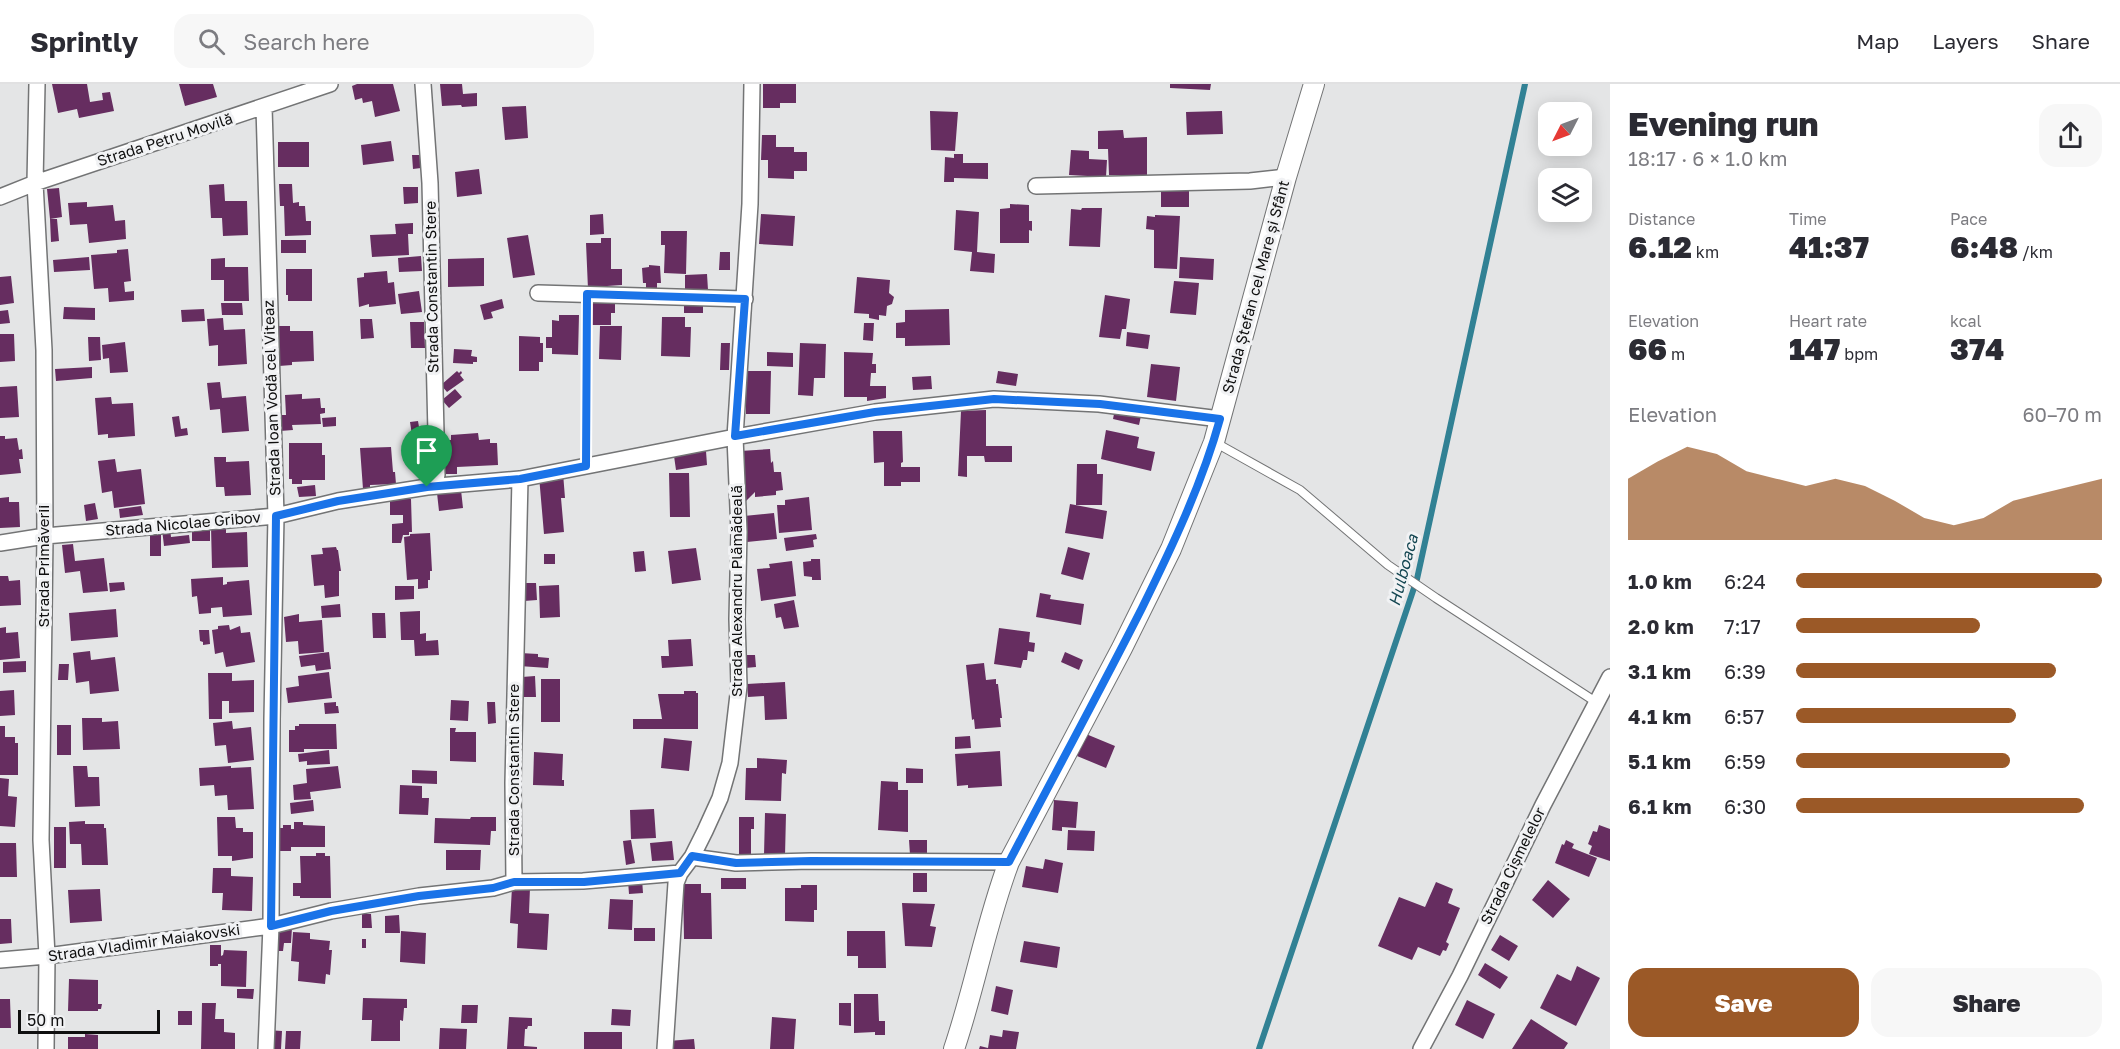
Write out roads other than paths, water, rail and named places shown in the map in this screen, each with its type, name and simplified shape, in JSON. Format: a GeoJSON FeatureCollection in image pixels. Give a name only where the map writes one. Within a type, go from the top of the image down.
{"type":"FeatureCollection","features":[{"type":"Feature","properties":{"kind":"street","name":"Strada Primăverii"},"geometry":{"type":"LineString","coordinates":[[37,84],[35,183],[44,350],[45,536],[41,840],[47,956],[46,1049]]}},
{"type":"Feature","properties":{"kind":"street","name":"Strada Petru Movilă"},"geometry":{"type":"LineString","coordinates":[[0,197],[35,183],[330,84]]}},
{"type":"Feature","properties":{"kind":"street","name":"Strada Constantin Stere"},"geometry":{"type":"LineString","coordinates":[[423,84],[430,183],[437,475],[427,487]]}},
{"type":"Feature","properties":{"kind":"street","name":"Strada Alexandru Plămădeală"},"geometry":{"type":"LineString","coordinates":[[665,1049],[676,883],[720,798],[730,763],[739,686],[737,619],[739,532],[735,436],[750,204],[752,84]]}},
{"type":"Feature","properties":{"kind":"street","name":"Strada Ștefan cel Mare și Sfânt"},"geometry":{"type":"LineString","coordinates":[[954,1049],[963,1023],[996,895],[1009,862],[1122,648],[1171,549],[1214,442],[1286,177],[1314,84]]}},
{"type":"Feature","properties":{"kind":"street","name":"Strada Ioan Vodă cel Viteaz"},"geometry":{"type":"LineString","coordinates":[[264,108],[276,516],[271,926],[266,1049]]}},
{"type":"Feature","properties":{"kind":"street"},"geometry":{"type":"LineString","coordinates":[[1036,186],[1238,182],[1286,177]]}},
{"type":"Feature","properties":{"kind":"street"},"geometry":{"type":"LineString","coordinates":[[538,293],[745,299]]}},
{"type":"Feature","properties":{"kind":"street","name":"Strada Nicolae Gribov"},"geometry":{"type":"LineString","coordinates":[[0,543],[45,536],[276,516],[338,501],[427,487],[520,479],[735,436],[875,412],[994,399],[1100,404],[1220,419]]}},
{"type":"Feature","properties":{"kind":"street","name":"Strada Constantin Stere"},"geometry":{"type":"LineString","coordinates":[[514,882],[513,771],[520,479]]}},
{"type":"Feature","properties":{"kind":"street","name":"Strada Cișmelelor"},"geometry":{"type":"LineString","coordinates":[[1421,1049],[1460,976],[1596,702],[1609,682]]}},
{"type":"Feature","properties":{"kind":"street"},"geometry":{"type":"LineString","coordinates":[[692,856],[736,863],[1009,862]]}},
{"type":"Feature","properties":{"kind":"street","name":"Strada Vladimir Maiakovski"},"geometry":{"type":"LineString","coordinates":[[0,960],[47,956],[271,926],[331,911],[419,896],[493,888],[514,882],[584,882],[680,873]]}},
{"type":"Feature","properties":{"kind":"lane"},"geometry":{"type":"LineString","coordinates":[[1214,442],[1300,490],[1388,565],[1596,702]]}},
{"type":"Feature","properties":{"kind":"waterway","name":"Hulboaca"},"geometry":{"type":"LineString","coordinates":[[1259,1049],[1417,579],[1525,84]]}}]}
